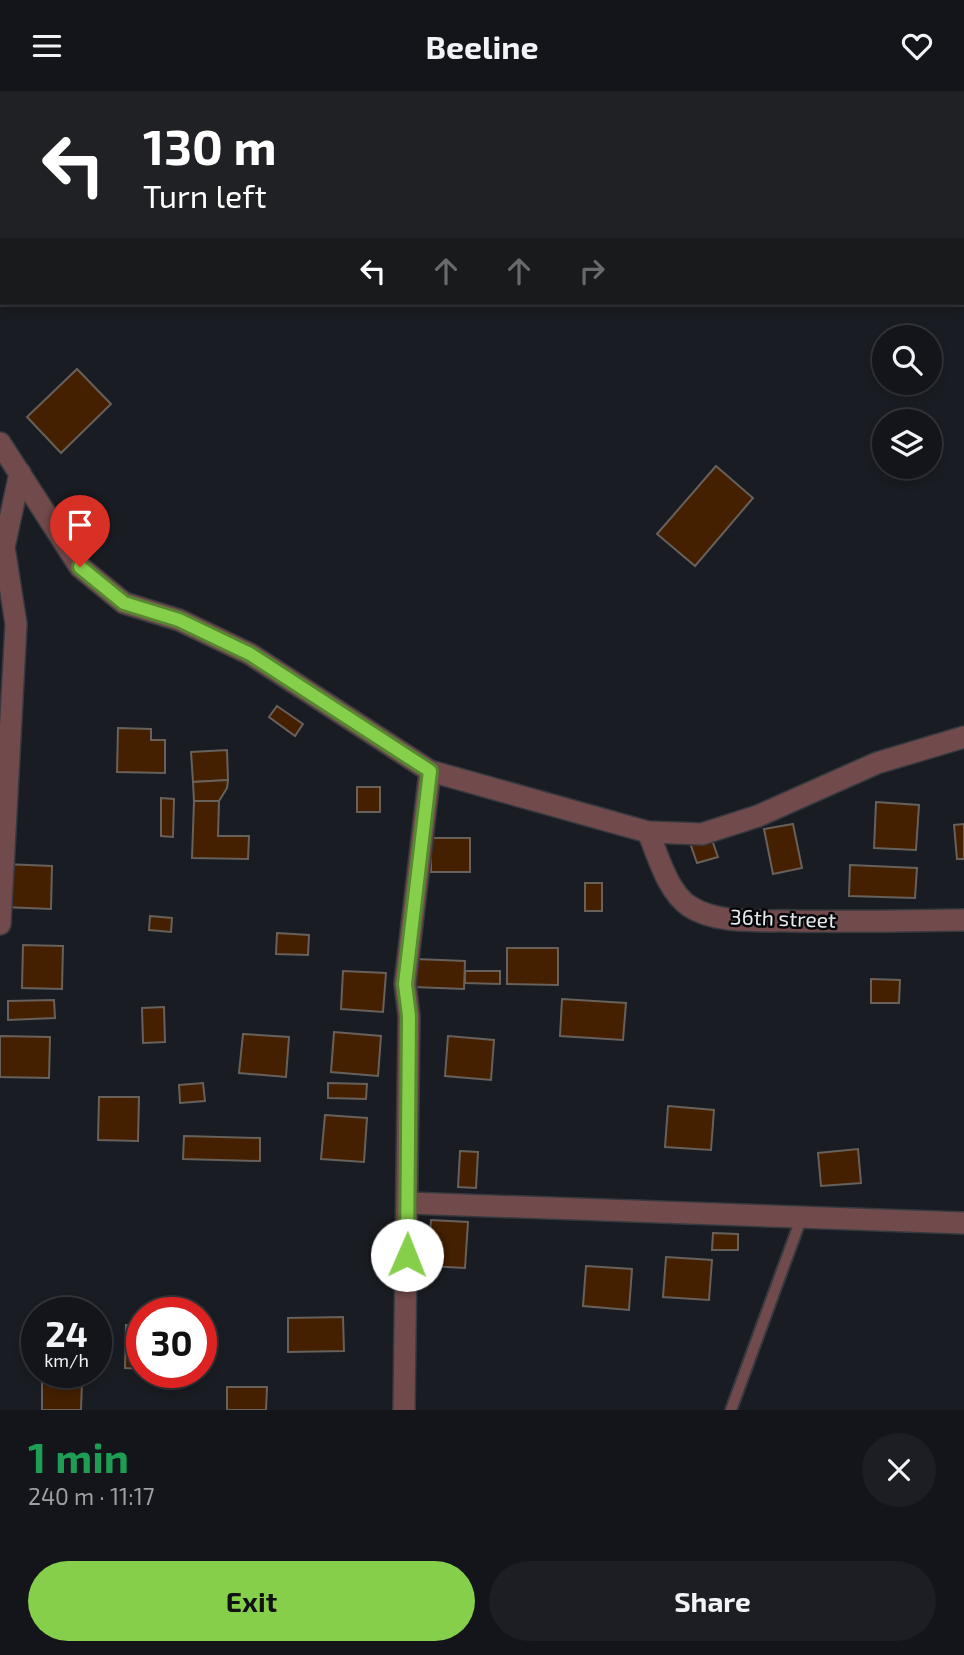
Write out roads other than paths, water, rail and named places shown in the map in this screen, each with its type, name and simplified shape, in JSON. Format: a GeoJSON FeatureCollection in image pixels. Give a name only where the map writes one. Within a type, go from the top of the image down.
{"type":"FeatureCollection","features":[{"type":"Feature","properties":{"kind":"street"},"geometry":{"type":"LineString","coordinates":[[0,443],[80,567],[124,603],[179,620],[250,654],[430,771],[648,832],[702,834],[758,816],[877,763],[964,737]]}},
{"type":"Feature","properties":{"kind":"street"},"geometry":{"type":"LineString","coordinates":[[0,924],[16,624],[4,547],[20,473]]}},
{"type":"Feature","properties":{"kind":"street"},"geometry":{"type":"LineString","coordinates":[[404,1410],[409,1016],[405,984],[430,771]]}},
{"type":"Feature","properties":{"kind":"street","name":"36th street"},"geometry":{"type":"LineString","coordinates":[[648,832],[669,881],[686,904],[704,914],[734,919],[848,922],[964,920]]}},
{"type":"Feature","properties":{"kind":"street"},"geometry":{"type":"LineString","coordinates":[[408,1203],[964,1223]]}},
{"type":"Feature","properties":{"kind":"lane"},"geometry":{"type":"LineString","coordinates":[[731,1410],[801,1219]]}}]}
